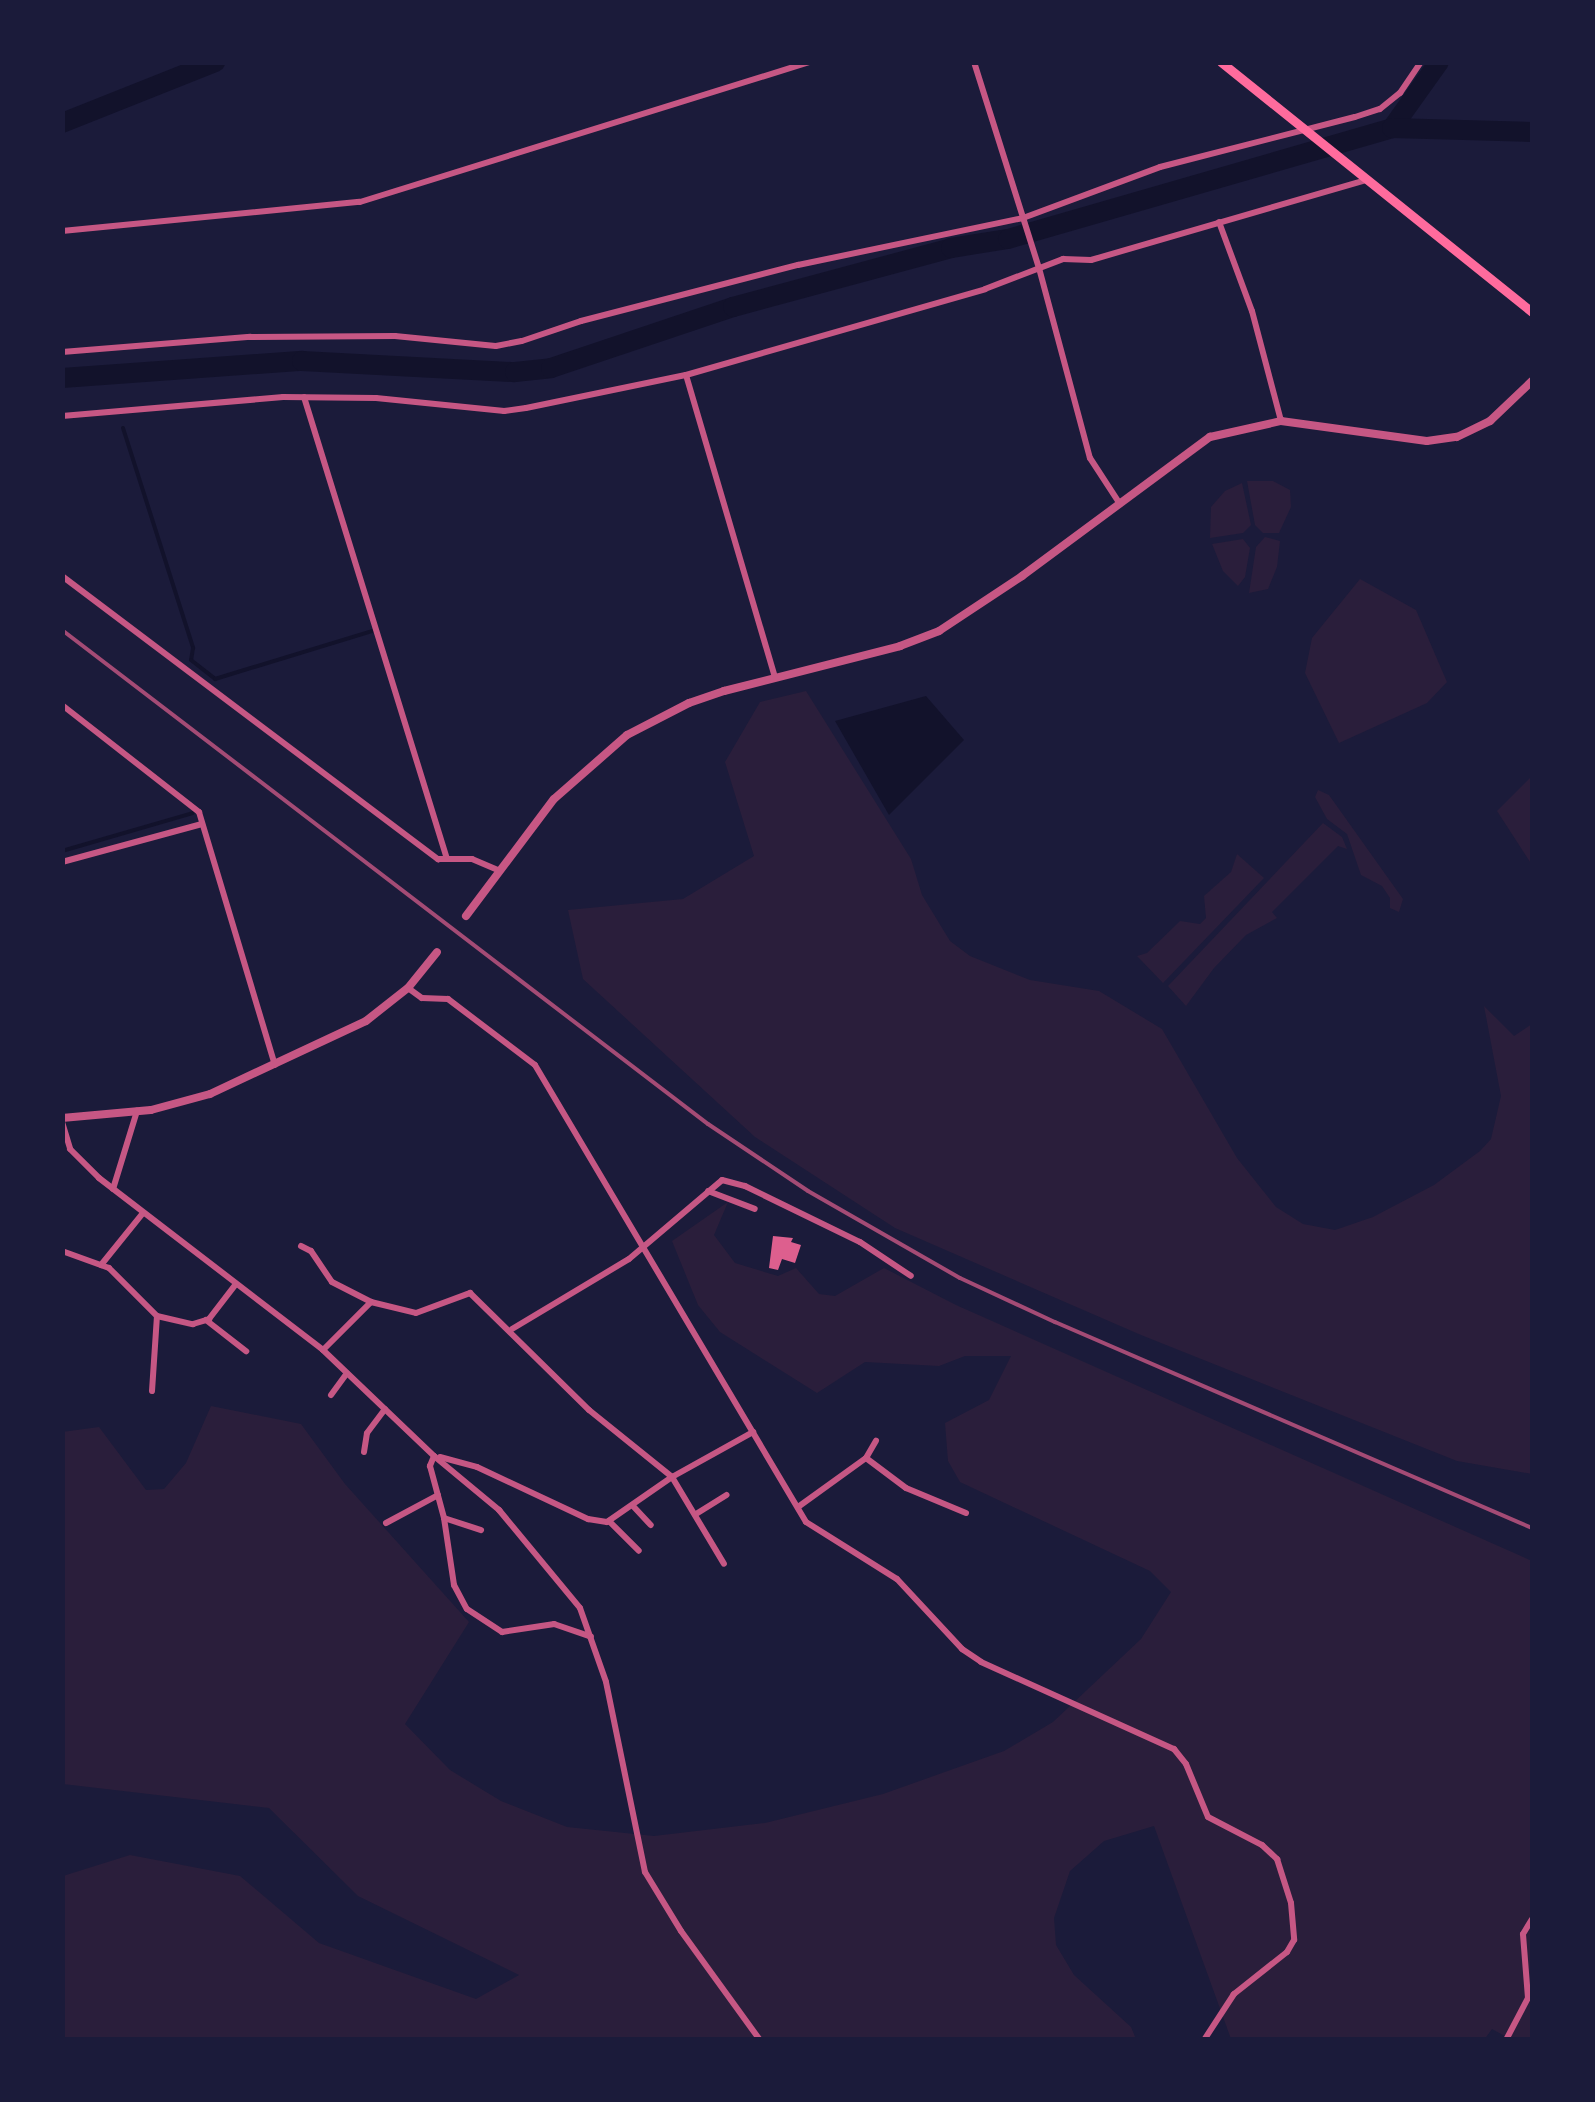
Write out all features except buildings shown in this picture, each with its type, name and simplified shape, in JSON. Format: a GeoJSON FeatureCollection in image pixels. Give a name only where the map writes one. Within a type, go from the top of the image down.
{"type":"FeatureCollection","features":[{"type":"Feature","properties":{"kind":"main road"},"geometry":{"type":"LineString","coordinates":[[1221,62],[1532,312]]}},
{"type":"Feature","properties":{"kind":"street"},"geometry":{"type":"LineString","coordinates":[[62,231],[360,202],[810,62]]}},
{"type":"Feature","properties":{"kind":"street"},"geometry":{"type":"LineString","coordinates":[[974,62],[1037,264],[1090,458],[1120,504]]}},
{"type":"Feature","properties":{"kind":"street"},"geometry":{"type":"LineString","coordinates":[[62,352],[250,337],[395,336],[496,346],[798,266],[1023,218],[1160,167],[1380,108],[1400,93],[1421,62]]}},
{"type":"Feature","properties":{"kind":"street"},"geometry":{"type":"LineString","coordinates":[[62,416],[304,396],[376,398],[504,411],[686,376],[985,289],[1037,264],[1063,259],[1091,260],[1369,180]]}},
{"type":"Feature","properties":{"kind":"street"},"geometry":{"type":"LineString","coordinates":[[1218,222],[1252,310],[1281,421]]}},
{"type":"Feature","properties":{"kind":"street"},"geometry":{"type":"LineString","coordinates":[[686,376],[775,678]]}},
{"type":"Feature","properties":{"kind":"street"},"geometry":{"type":"LineString","coordinates":[[466,916],[554,800],[628,735],[690,703],[900,646],[939,631],[1210,437],[1281,421],[1427,442],[1457,437],[1490,421],[1532,382]]}},
{"type":"Feature","properties":{"kind":"street"},"geometry":{"type":"LineString","coordinates":[[304,396],[447,858]]}},
{"type":"Feature","properties":{"kind":"street"},"geometry":{"type":"LineString","coordinates":[[62,576],[438,859],[472,859],[500,870]]}},
{"type":"Feature","properties":{"kind":"street"},"geometry":{"type":"LineString","coordinates":[[62,705],[199,812],[275,1064]]}},
{"type":"Feature","properties":{"kind":"street"},"geometry":{"type":"LineString","coordinates":[[62,862],[202,824]]}},
{"type":"Feature","properties":{"kind":"street"},"geometry":{"type":"LineString","coordinates":[[437,952],[408,988],[366,1021],[210,1094],[138,1111],[62,1120],[70,1150],[113,1189],[323,1350],[519,1531],[580,1608],[606,1682],[645,1872],[665,1908],[760,2040]]}},
{"type":"Feature","properties":{"kind":"street"},"geometry":{"type":"LineString","coordinates":[[408,988],[422,998],[448,999],[535,1064],[806,1522],[897,1578],[962,1649],[981,1662],[1174,1749],[1186,1764],[1208,1817],[1262,1845],[1277,1859],[1291,1903],[1294,1940],[1287,1952],[1234,1994],[1204,2040]]}},
{"type":"Feature","properties":{"kind":"street"},"geometry":{"type":"LineString","coordinates":[[113,1189],[138,1111]]}},
{"type":"Feature","properties":{"kind":"street"},"geometry":{"type":"LineString","coordinates":[[512,1329],[644,1248],[722,1180],[745,1186],[860,1242],[911,1276]]}},
{"type":"Feature","properties":{"kind":"street"},"geometry":{"type":"LineString","coordinates":[[708,1192],[755,1210]]}},
{"type":"Feature","properties":{"kind":"street"},"geometry":{"type":"LineString","coordinates":[[101,1265],[144,1213]]}},
{"type":"Feature","properties":{"kind":"street"},"geometry":{"type":"LineString","coordinates":[[302,1246],[311,1251],[332,1282],[371,1302],[416,1313],[470,1293],[512,1329],[589,1410],[672,1477],[724,1564]]}},
{"type":"Feature","properties":{"kind":"street"},"geometry":{"type":"LineString","coordinates":[[62,1250],[101,1265],[136,1291],[157,1316],[193,1324],[206,1320],[236,1284]]}},
{"type":"Feature","properties":{"kind":"street"},"geometry":{"type":"LineString","coordinates":[[323,1350],[371,1302]]}},
{"type":"Feature","properties":{"kind":"street"},"geometry":{"type":"LineString","coordinates":[[152,1392],[157,1316]]}},
{"type":"Feature","properties":{"kind":"street"},"geometry":{"type":"LineString","coordinates":[[206,1320],[246,1350]]}},
{"type":"Feature","properties":{"kind":"street"},"geometry":{"type":"LineString","coordinates":[[331,1395],[347,1374]]}},
{"type":"Feature","properties":{"kind":"street"},"geometry":{"type":"LineString","coordinates":[[364,1452],[367,1433],[385,1409]]}},
{"type":"Feature","properties":{"kind":"street"},"geometry":{"type":"LineString","coordinates":[[610,1521],[672,1477],[753,1432]]}},
{"type":"Feature","properties":{"kind":"street"},"geometry":{"type":"LineString","coordinates":[[797,1507],[866,1458],[876,1441]]}},
{"type":"Feature","properties":{"kind":"street"},"geometry":{"type":"LineString","coordinates":[[434,1456],[430,1466],[458,1598],[474,1615],[502,1632],[554,1624],[592,1638]]}},
{"type":"Feature","properties":{"kind":"street"},"geometry":{"type":"LineString","coordinates":[[434,1456],[477,1467],[588,1518],[610,1521],[639,1551]]}},
{"type":"Feature","properties":{"kind":"street"},"geometry":{"type":"LineString","coordinates":[[866,1458],[906,1488],[966,1513]]}},
{"type":"Feature","properties":{"kind":"street"},"geometry":{"type":"LineString","coordinates":[[386,1523],[438,1495]]}},
{"type":"Feature","properties":{"kind":"street"},"geometry":{"type":"LineString","coordinates":[[696,1514],[727,1495]]}},
{"type":"Feature","properties":{"kind":"street"},"geometry":{"type":"LineString","coordinates":[[633,1506],[651,1525]]}},
{"type":"Feature","properties":{"kind":"street"},"geometry":{"type":"LineString","coordinates":[[444,1518],[482,1530]]}},
{"type":"Feature","properties":{"kind":"street"},"geometry":{"type":"LineString","coordinates":[[1506,2040],[1528,1998],[1523,1934],[1532,1919]]}},
{"type":"Feature","properties":{"kind":"shaded area"},"geometry":{"type":"Polygon","coordinates":[[[1247,481],[1273,481],[1290,490],[1291,507],[1279,533],[1263,533],[1255,525],[1247,481]]]}},
{"type":"Feature","properties":{"kind":"shaded area"},"geometry":{"type":"Polygon","coordinates":[[[1242,483],[1251,525],[1243,533],[1210,538],[1211,507],[1225,491],[1242,483]]]}},
{"type":"Feature","properties":{"kind":"shaded area"},"geometry":{"type":"Polygon","coordinates":[[[1265,537],[1280,541],[1277,567],[1268,589],[1249,593],[1256,547],[1265,537]]]}},
{"type":"Feature","properties":{"kind":"shaded area"},"geometry":{"type":"Polygon","coordinates":[[[1243,539],[1250,548],[1245,577],[1238,586],[1223,571],[1212,544],[1243,539]]]}},
{"type":"Feature","properties":{"kind":"shaded area"},"geometry":{"type":"Polygon","coordinates":[[[1360,579],[1416,610],[1447,682],[1427,703],[1339,743],[1305,673],[1312,638],[1360,579]]]}},
{"type":"Feature","properties":{"kind":"shaded area"},"geometry":{"type":"Polygon","coordinates":[[[806,691],[911,859],[922,895],[950,941],[970,956],[1030,980],[1099,991],[1162,1029],[1237,1158],[1276,1207],[1303,1224],[1335,1230],[1373,1217],[1434,1185],[1480,1151],[1491,1139],[1501,1096],[1484,1006],[1514,1036],[1532,1024],[1532,1474],[1457,1461],[1141,1335],[895,1228],[755,1137],[583,979],[568,910],[683,899],[754,856],[725,762],[760,702],[806,691]]]}},
{"type":"Feature","properties":{"kind":"shaded area"},"geometry":{"type":"Polygon","coordinates":[[[926,696],[964,740],[889,815],[835,721],[926,696]]]}},
{"type":"Feature","properties":{"kind":"shaded area"},"geometry":{"type":"Polygon","coordinates":[[[1532,778],[1532,865],[1497,811],[1532,778]]]}},
{"type":"Feature","properties":{"kind":"shaded area"},"geometry":{"type":"Polygon","coordinates":[[[1318,790],[1329,795],[1403,899],[1399,912],[1390,908],[1390,898],[1382,886],[1361,875],[1347,834],[1327,819],[1315,797],[1318,790]]]}},
{"type":"Feature","properties":{"kind":"shaded area"},"geometry":{"type":"Polygon","coordinates":[[[1323,823],[1342,837],[1347,849],[1338,846],[1272,912],[1277,918],[1246,935],[1214,968],[1186,1006],[1168,986],[1323,823]]]}},
{"type":"Feature","properties":{"kind":"shaded area"},"geometry":{"type":"Polygon","coordinates":[[[1237,854],[1264,878],[1163,983],[1137,956],[1147,953],[1180,921],[1200,924],[1206,918],[1204,896],[1231,872],[1237,854]]]}},
{"type":"Feature","properties":{"kind":"shaded area"},"geometry":{"type":"Polygon","coordinates":[[[728,1202],[714,1235],[735,1263],[778,1276],[796,1268],[819,1294],[835,1296],[884,1268],[956,1305],[1532,1561],[1532,2039],[1510,2039],[1492,2029],[1484,2040],[1231,2039],[1154,1826],[1104,1841],[1070,1871],[1054,1918],[1056,1945],[1074,1975],[1131,2027],[1136,2039],[63,2039],[63,1876],[130,1855],[240,1876],[319,1943],[476,1999],[519,1975],[358,1896],[269,1808],[63,1784],[62,1432],[99,1427],[146,1490],[164,1489],[186,1463],[211,1406],[301,1424],[345,1484],[469,1622],[405,1724],[450,1770],[501,1801],[567,1827],[654,1836],[765,1823],[883,1794],[1004,1751],[1053,1722],[1141,1639],[1171,1592],[1150,1571],[960,1482],[948,1461],[945,1423],[989,1400],[1011,1356],[965,1356],[939,1366],[865,1362],[817,1393],[720,1332],[698,1305],[672,1241],[728,1202]]]}},
{"type":"Feature","properties":{"kind":"waterway"},"geometry":{"type":"LineString","coordinates":[[62,123],[215,62]]}},
{"type":"Feature","properties":{"kind":"waterway"},"geometry":{"type":"LineString","coordinates":[[1392,128],[1439,62]]}},
{"type":"Feature","properties":{"kind":"waterway"},"geometry":{"type":"LineString","coordinates":[[62,378],[302,361],[515,372],[551,368],[733,307],[951,248],[1008,239],[1392,128],[1532,132]]}},
{"type":"Feature","properties":{"kind":"waterway"},"geometry":{"type":"LineString","coordinates":[[123,428],[193,648],[191,660],[215,679],[372,631]]}},
{"type":"Feature","properties":{"kind":"waterway"},"geometry":{"type":"LineString","coordinates":[[62,851],[193,813]]}},
{"type":"Feature","properties":{"kind":"railway"},"geometry":{"type":"LineString","coordinates":[[62,630],[708,1124],[808,1191],[960,1278],[1532,1528]]}}]}
